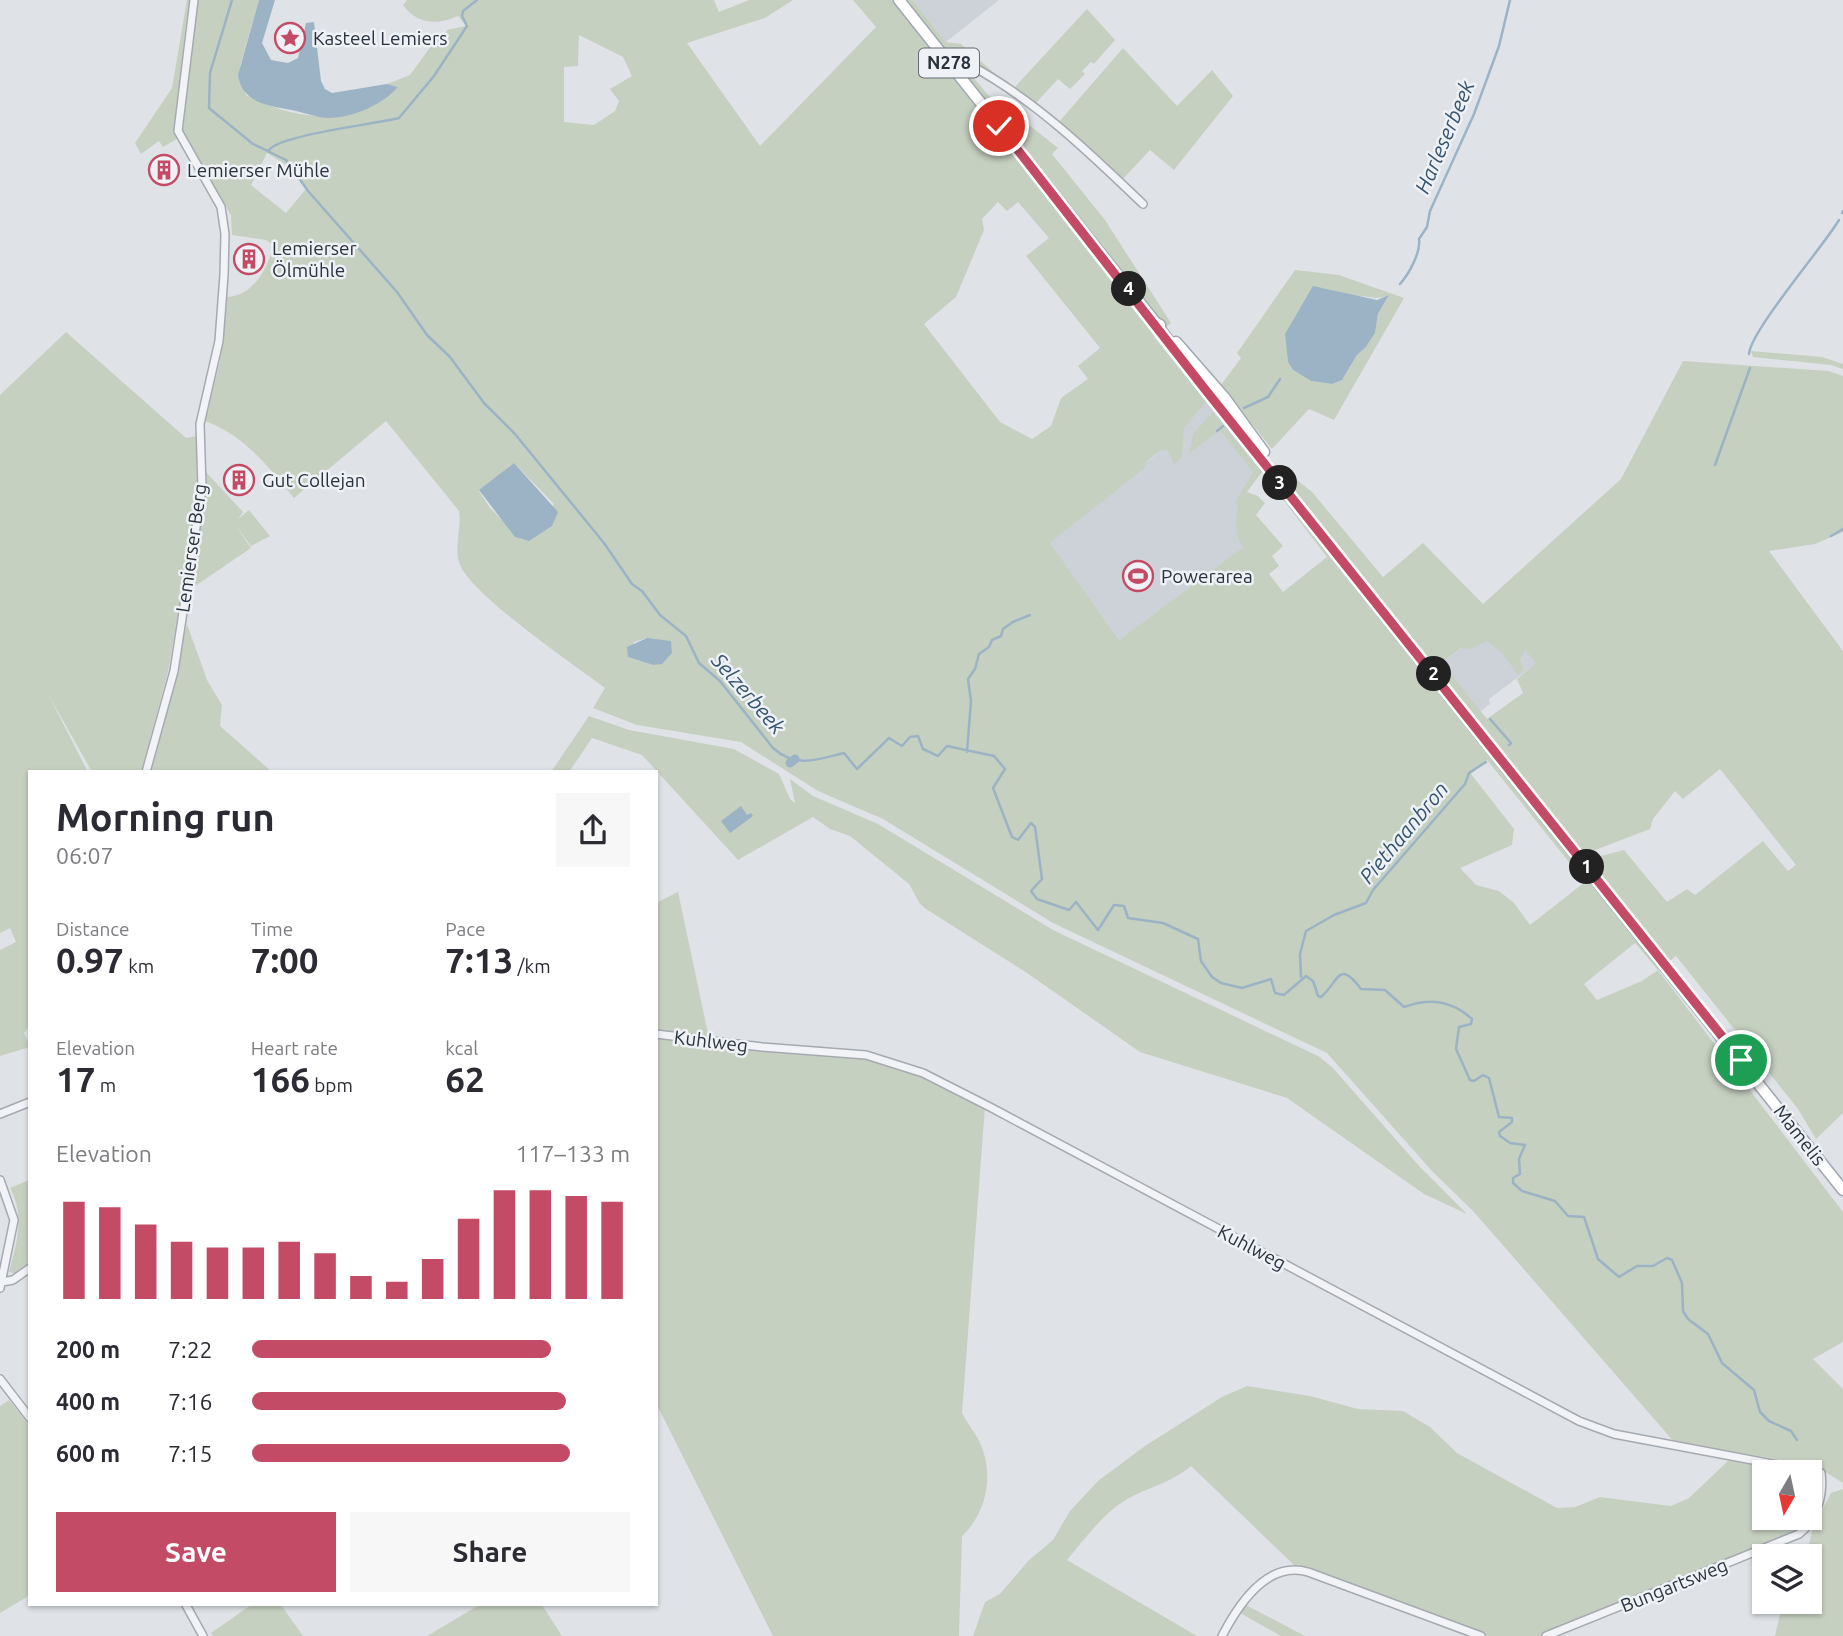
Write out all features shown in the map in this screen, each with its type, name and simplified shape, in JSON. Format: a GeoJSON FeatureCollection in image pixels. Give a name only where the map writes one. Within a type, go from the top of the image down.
{"type":"FeatureCollection","features":[{"type":"Feature","properties":{"kind":"main road","name":"N278"},"geometry":{"type":"LineString","coordinates":[[899,0],[954,70]]}},
{"type":"Feature","properties":{"kind":"main road","name":"Mamelis"},"geometry":{"type":"LineString","coordinates":[[954,70],[1843,1189]]}},
{"type":"Feature","properties":{"kind":"street","name":"Lemierser Berg"},"geometry":{"type":"LineString","coordinates":[[147,770],[174,671],[201,488],[200,424],[219,341],[224,275],[225,234],[221,207],[178,131],[194,0]]}},
{"type":"Feature","properties":{"kind":"street"},"geometry":{"type":"LineString","coordinates":[[954,70],[962,64],[970,65],[1017,95],[1097,160],[1143,204]]}},
{"type":"Feature","properties":{"kind":"street","name":"Kuhlweg"},"geometry":{"type":"LineString","coordinates":[[658,1034],[771,1048],[852,1052],[912,1069],[990,1107],[1579,1421],[1614,1434],[1758,1460]]}},
{"type":"Feature","properties":{"kind":"street"},"geometry":{"type":"LineString","coordinates":[[0,1114],[28,1103]]}},
{"type":"Feature","properties":{"kind":"street"},"geometry":{"type":"LineString","coordinates":[[0,1180],[14,1220],[1,1285]]}},
{"type":"Feature","properties":{"kind":"street"},"geometry":{"type":"LineString","coordinates":[[1,1285],[28,1269]]}},
{"type":"Feature","properties":{"kind":"street"},"geometry":{"type":"LineString","coordinates":[[0,1379],[28,1415]]}},
{"type":"Feature","properties":{"kind":"street","name":"Bungartsweg"},"geometry":{"type":"LineString","coordinates":[[1546,1636],[1800,1534],[1803,1530]]}},
{"type":"Feature","properties":{"kind":"street"},"geometry":{"type":"LineString","coordinates":[[1222,1636],[1241,1605],[1262,1581],[1293,1569],[1308,1572],[1481,1636]]}},
{"type":"Feature","properties":{"kind":"street"},"geometry":{"type":"LineString","coordinates":[[187,1606],[203,1636]]}},
{"type":"Feature","properties":{"kind":"shaded area"},"geometry":{"type":"Polygon","coordinates":[[[913,0],[999,0],[946,42],[913,0]]]}},
{"type":"Feature","properties":{"kind":"shaded area"},"geometry":{"type":"Polygon","coordinates":[[[1201,394],[1262,472],[1249,482],[1238,525],[1243,547],[1119,640],[1045,537],[1114,481],[1161,450],[1201,394]]]}},
{"type":"Feature","properties":{"kind":"shaded area"},"geometry":{"type":"Polygon","coordinates":[[[1501,618],[1537,663],[1489,699],[1490,704],[1480,712],[1442,663],[1501,618]]]}},
{"type":"Feature","properties":{"kind":"green space"},"geometry":{"type":"Polygon","coordinates":[[[187,0],[191,0],[174,127],[177,139],[163,147],[159,141],[141,154],[135,143],[172,88],[187,0]]]}},
{"type":"Feature","properties":{"kind":"green space"},"geometry":{"type":"Polygon","coordinates":[[[198,0],[259,0],[240,66],[246,95],[289,112],[337,116],[374,104],[398,87],[387,84],[410,75],[439,35],[445,37],[447,30],[466,26],[458,16],[435,22],[421,20],[403,5],[407,0],[714,0],[719,12],[749,0],[793,0],[765,18],[687,43],[760,146],[876,27],[853,0],[913,0],[946,42],[961,44],[1000,78],[965,68],[1019,131],[1029,125],[1058,148],[1052,154],[1105,220],[1171,323],[1154,337],[1207,401],[1184,428],[1182,458],[1174,464],[1168,451],[1161,450],[1145,463],[1147,466],[1050,543],[1119,640],[1243,547],[1237,533],[1238,506],[1235,502],[1253,472],[1220,430],[1189,454],[1193,434],[1213,412],[1262,472],[1247,492],[1258,496],[1265,503],[1256,515],[1283,546],[1272,556],[1279,566],[1269,574],[1283,592],[1327,557],[1278,493],[1297,480],[1312,492],[1383,577],[1423,543],[1483,604],[1621,479],[1683,361],[1829,371],[1843,376],[1843,532],[1815,544],[1769,551],[1843,651],[1843,1113],[1816,1139],[1798,1109],[1676,956],[1658,970],[1843,1212],[1843,1342],[1813,1359],[1843,1389],[1843,1483],[1822,1470],[1822,1460],[1782,1460],[1675,1443],[1474,1212],[1432,1171],[1327,1053],[1053,923],[883,819],[818,791],[741,742],[637,725],[593,708],[605,688],[526,630],[469,578],[458,558],[459,511],[386,421],[294,498],[244,444],[205,421],[220,361],[227,297],[245,292],[252,286],[268,263],[274,246],[266,240],[232,235],[231,215],[186,139],[180,123],[198,0]],[[579,35],[578,66],[564,67],[564,122],[594,125],[615,111],[619,101],[610,89],[632,76],[623,57],[579,35]],[[267,153],[251,185],[286,213],[306,189],[289,167],[267,153]],[[998,202],[982,219],[984,230],[956,297],[924,324],[1000,422],[1032,439],[1051,426],[1061,398],[1088,379],[1078,366],[1100,348],[1026,256],[1049,238],[1018,202],[1007,211],[998,202]],[[514,463],[479,491],[490,508],[522,540],[554,504],[514,463]],[[647,638],[634,642],[628,657],[653,665],[647,638]],[[1487,641],[1470,649],[1461,648],[1442,663],[1487,719],[1523,693],[1517,679],[1536,663],[1525,650],[1520,660],[1523,669],[1518,675],[1502,653],[1487,641]],[[1487,760],[1471,774],[1514,829],[1512,845],[1460,868],[1476,885],[1499,891],[1514,903],[1530,925],[1585,882],[1487,760]],[[1720,769],[1683,799],[1675,791],[1653,819],[1650,829],[1595,850],[1601,856],[1624,850],[1667,902],[1687,889],[1695,895],[1763,841],[1788,871],[1796,865],[1720,769]],[[1635,943],[1584,984],[1597,1000],[1642,981],[1658,970],[1635,943]]]}},
{"type":"Feature","properties":{"kind":"green space"},"geometry":{"type":"Polygon","coordinates":[[[1087,9],[1115,40],[1094,64],[1091,62],[1082,71],[1085,74],[1070,89],[1058,79],[1035,104],[1014,88],[1087,9]]]}},
{"type":"Feature","properties":{"kind":"green space"},"geometry":{"type":"Polygon","coordinates":[[[1123,48],[1177,106],[1212,70],[1233,96],[1174,170],[1150,150],[1122,180],[1058,123],[1123,48]]]}},
{"type":"Feature","properties":{"kind":"green space"},"geometry":{"type":"Polygon","coordinates":[[[1295,270],[1339,275],[1404,298],[1334,420],[1309,409],[1272,449],[1221,385],[1241,358],[1237,353],[1295,270]],[[1389,295],[1377,298],[1349,297],[1318,311],[1298,323],[1286,335],[1288,362],[1293,370],[1311,381],[1332,384],[1342,380],[1375,333],[1378,314],[1389,295]]]}},
{"type":"Feature","properties":{"kind":"green space"},"geometry":{"type":"Polygon","coordinates":[[[66,332],[186,438],[196,436],[197,492],[168,672],[142,770],[91,770],[48,694],[87,770],[28,770],[28,1028],[24,1033],[28,1048],[0,1056],[0,950],[16,942],[10,928],[0,933],[0,395],[66,332]]]}},
{"type":"Feature","properties":{"kind":"green space"},"geometry":{"type":"Polygon","coordinates":[[[1751,351],[1822,357],[1843,364],[1843,369],[1831,365],[1753,357],[1751,351]]]}},
{"type":"Feature","properties":{"kind":"green space"},"geometry":{"type":"Polygon","coordinates":[[[205,471],[243,512],[238,519],[249,510],[270,536],[251,546],[235,525],[251,548],[191,589],[205,494],[205,471]]]}},
{"type":"Feature","properties":{"kind":"green space"},"geometry":{"type":"Polygon","coordinates":[[[187,624],[207,680],[222,705],[220,726],[270,770],[150,770],[187,624]]]}},
{"type":"Feature","properties":{"kind":"green space"},"geometry":{"type":"Polygon","coordinates":[[[589,716],[629,730],[734,749],[779,774],[790,799],[795,803],[790,779],[813,796],[878,824],[1053,930],[1318,1056],[1332,1067],[1420,1167],[1467,1214],[1424,1194],[1287,1098],[1140,1052],[1027,973],[926,909],[920,904],[909,884],[850,836],[830,829],[813,817],[738,860],[642,755],[592,738],[570,770],[552,770],[589,716]]]}},
{"type":"Feature","properties":{"kind":"green space"},"geometry":{"type":"Polygon","coordinates":[[[678,892],[709,1038],[658,1032],[658,902],[678,892]]]}},
{"type":"Feature","properties":{"kind":"green space"},"geometry":{"type":"Polygon","coordinates":[[[658,1037],[767,1052],[867,1058],[921,1076],[985,1106],[962,1413],[984,1453],[987,1479],[983,1504],[971,1527],[962,1536],[959,1636],[773,1636],[658,1407],[658,1037]]]}},
{"type":"Feature","properties":{"kind":"green space"},"geometry":{"type":"Polygon","coordinates":[[[28,1180],[28,1265],[16,1274],[9,1272],[18,1229],[17,1208],[10,1188],[28,1180]]]}},
{"type":"Feature","properties":{"kind":"green space"},"geometry":{"type":"Polygon","coordinates":[[[1247,1386],[1310,1396],[1358,1409],[1403,1411],[1430,1427],[1457,1453],[1557,1508],[1575,1507],[1600,1497],[1671,1506],[1689,1498],[1729,1460],[1752,1462],[1752,1530],[1799,1530],[1767,1544],[1752,1544],[1752,1550],[1553,1636],[1466,1636],[1439,1626],[1377,1595],[1295,1566],[1191,1466],[1175,1477],[1124,1501],[1108,1513],[1067,1560],[1197,1636],[973,1636],[985,1602],[1000,1594],[1028,1561],[1053,1540],[1070,1511],[1098,1481],[1145,1446],[1222,1397],[1247,1386]]]}},
{"type":"Feature","properties":{"kind":"green space"},"geometry":{"type":"Polygon","coordinates":[[[9,1400],[28,1424],[28,1596],[0,1613],[0,1406],[9,1400]]]}},
{"type":"Feature","properties":{"kind":"green space"},"geometry":{"type":"Polygon","coordinates":[[[1843,1489],[1843,1636],[1775,1636],[1780,1614],[1822,1614],[1822,1544],[1809,1544],[1812,1530],[1822,1530],[1822,1510],[1831,1493],[1843,1489]]]}},
{"type":"Feature","properties":{"kind":"green space"},"geometry":{"type":"Polygon","coordinates":[[[1246,1605],[1305,1636],[1281,1636],[1240,1613],[1246,1605]]]}},
{"type":"Feature","properties":{"kind":"green space"},"geometry":{"type":"Polygon","coordinates":[[[250,1606],[282,1606],[303,1636],[213,1636],[211,1633],[250,1606]]]}},
{"type":"Feature","properties":{"kind":"green space"},"geometry":{"type":"Polygon","coordinates":[[[477,1606],[543,1606],[562,1636],[427,1636],[477,1606]]]}},
{"type":"Feature","properties":{"kind":"water"},"geometry":{"type":"Polygon","coordinates":[[[259,0],[275,0],[262,43],[271,60],[288,63],[298,58],[306,23],[314,22],[321,81],[325,89],[332,93],[387,84],[398,87],[362,111],[329,118],[266,105],[251,97],[245,92],[238,75],[259,0]]]}},
{"type":"Feature","properties":{"kind":"water"},"geometry":{"type":"Polygon","coordinates":[[[1313,286],[1377,300],[1389,295],[1378,314],[1375,333],[1342,380],[1332,384],[1311,381],[1293,370],[1288,362],[1285,334],[1313,286]]]}},
{"type":"Feature","properties":{"kind":"water"},"geometry":{"type":"Polygon","coordinates":[[[514,463],[558,512],[552,526],[529,541],[515,537],[479,490],[514,463]]]}},
{"type":"Feature","properties":{"kind":"water"},"geometry":{"type":"Polygon","coordinates":[[[647,638],[671,641],[672,653],[662,664],[653,665],[628,657],[627,647],[647,638]]]}},
{"type":"Feature","properties":{"kind":"water"},"geometry":{"type":"Polygon","coordinates":[[[741,806],[747,815],[751,813],[753,816],[730,833],[721,821],[741,806]]]}},
{"type":"Feature","properties":{"kind":"waterway","name":"Selzerbeek"},"geometry":{"type":"LineString","coordinates":[[232,0],[210,73],[209,108],[253,144],[286,160],[308,191],[397,292],[427,335],[450,357],[484,403],[515,434],[604,543],[632,584],[642,591],[660,615],[686,636],[699,663],[720,681],[773,748],[790,758],[808,761],[844,753],[857,769],[889,738],[902,746],[910,737],[918,736],[923,749],[938,756],[947,746],[994,756],[1005,769],[993,788],[1012,837],[1018,840],[1031,823],[1035,827],[1042,879],[1031,891],[1037,899],[1069,910],[1076,902],[1098,930],[1114,905],[1124,906],[1128,918],[1163,923],[1198,939],[1201,961],[1212,977],[1221,983],[1242,988],[1271,979],[1275,993],[1284,995],[1306,976],[1313,981],[1318,996],[1321,997],[1343,974],[1348,975],[1361,989],[1385,990],[1404,1007],[1423,1002],[1440,1002],[1464,1013],[1472,1019],[1471,1024],[1459,1027],[1456,1049],[1470,1080],[1474,1081],[1483,1075],[1489,1078],[1499,1117],[1512,1118],[1512,1122],[1499,1132],[1500,1136],[1510,1143],[1525,1145],[1519,1159],[1520,1174],[1513,1178],[1513,1183],[1522,1191],[1555,1201],[1568,1216],[1584,1217],[1598,1259],[1619,1277],[1637,1266],[1653,1266],[1667,1258],[1672,1260],[1682,1283],[1683,1311],[1688,1319],[1708,1334],[1722,1363],[1754,1390],[1760,1412],[1769,1421],[1791,1431],[1797,1440]]}},
{"type":"Feature","properties":{"kind":"waterway"},"geometry":{"type":"LineString","coordinates":[[269,150],[309,135],[399,118],[434,76],[467,26],[462,16],[463,11],[477,0]]}},
{"type":"Feature","properties":{"kind":"waterway","name":"Harleserbeek"},"geometry":{"type":"LineString","coordinates":[[1400,284],[1414,263],[1419,239],[1427,227],[1430,211],[1474,114],[1499,46],[1510,0]]}},
{"type":"Feature","properties":{"kind":"waterway"},"geometry":{"type":"LineString","coordinates":[[1749,354],[1753,342],[1774,308],[1839,220]]}},
{"type":"Feature","properties":{"kind":"waterway"},"geometry":{"type":"LineString","coordinates":[[1715,465],[1750,368]]}},
{"type":"Feature","properties":{"kind":"waterway","name":"Harleserbeek"},"geometry":{"type":"LineString","coordinates":[[1244,408],[1268,397],[1280,379]]}},
{"type":"Feature","properties":{"kind":"waterway","name":"Harleserbeek"},"geometry":{"type":"LineString","coordinates":[[1217,431],[1223,426]]}},
{"type":"Feature","properties":{"kind":"waterway"},"geometry":{"type":"LineString","coordinates":[[1831,536],[1843,529]]}},
{"type":"Feature","properties":{"kind":"waterway","name":"Harleserbeek"},"geometry":{"type":"LineString","coordinates":[[967,752],[971,701],[968,679],[975,669],[979,654],[989,647],[992,640],[1001,636],[1003,629],[1030,615]]}},
{"type":"Feature","properties":{"kind":"waterway","name":"Piethaanbron"},"geometry":{"type":"LineString","coordinates":[[1490,719],[1511,743],[1509,745]]}},
{"type":"Feature","properties":{"kind":"waterway","name":"Selzerbeek"},"geometry":{"type":"LineString","coordinates":[[790,763],[795,759]]}},
{"type":"Feature","properties":{"kind":"waterway","name":"Piethaanbron"},"geometry":{"type":"LineString","coordinates":[[1301,977],[1300,954],[1306,931],[1334,915],[1366,903],[1373,890],[1465,784],[1469,773],[1486,762]]}},
{"type":"Feature","properties":{"kind":"place","name":"Kasteel Lemiers"},"geometry":{"type":"Point","coordinates":[290,38]}},
{"type":"Feature","properties":{"kind":"place","name":"Lemierser Mühle"},"geometry":{"type":"Point","coordinates":[164,170]}},
{"type":"Feature","properties":{"kind":"place","name":"Lemierser Ölmühle"},"geometry":{"type":"Point","coordinates":[249,259]}},
{"type":"Feature","properties":{"kind":"place","name":"Gut Collejan"},"geometry":{"type":"Point","coordinates":[239,480]}},
{"type":"Feature","properties":{"kind":"place","name":"Powerarea"},"geometry":{"type":"Point","coordinates":[1138,576]}},
{"type":"Feature","properties":{"kind":"route"},"geometry":{"type":"LineString","coordinates":[[999,126],[1204,388],[1283,487],[1290,492],[1741,1060]]}}]}
